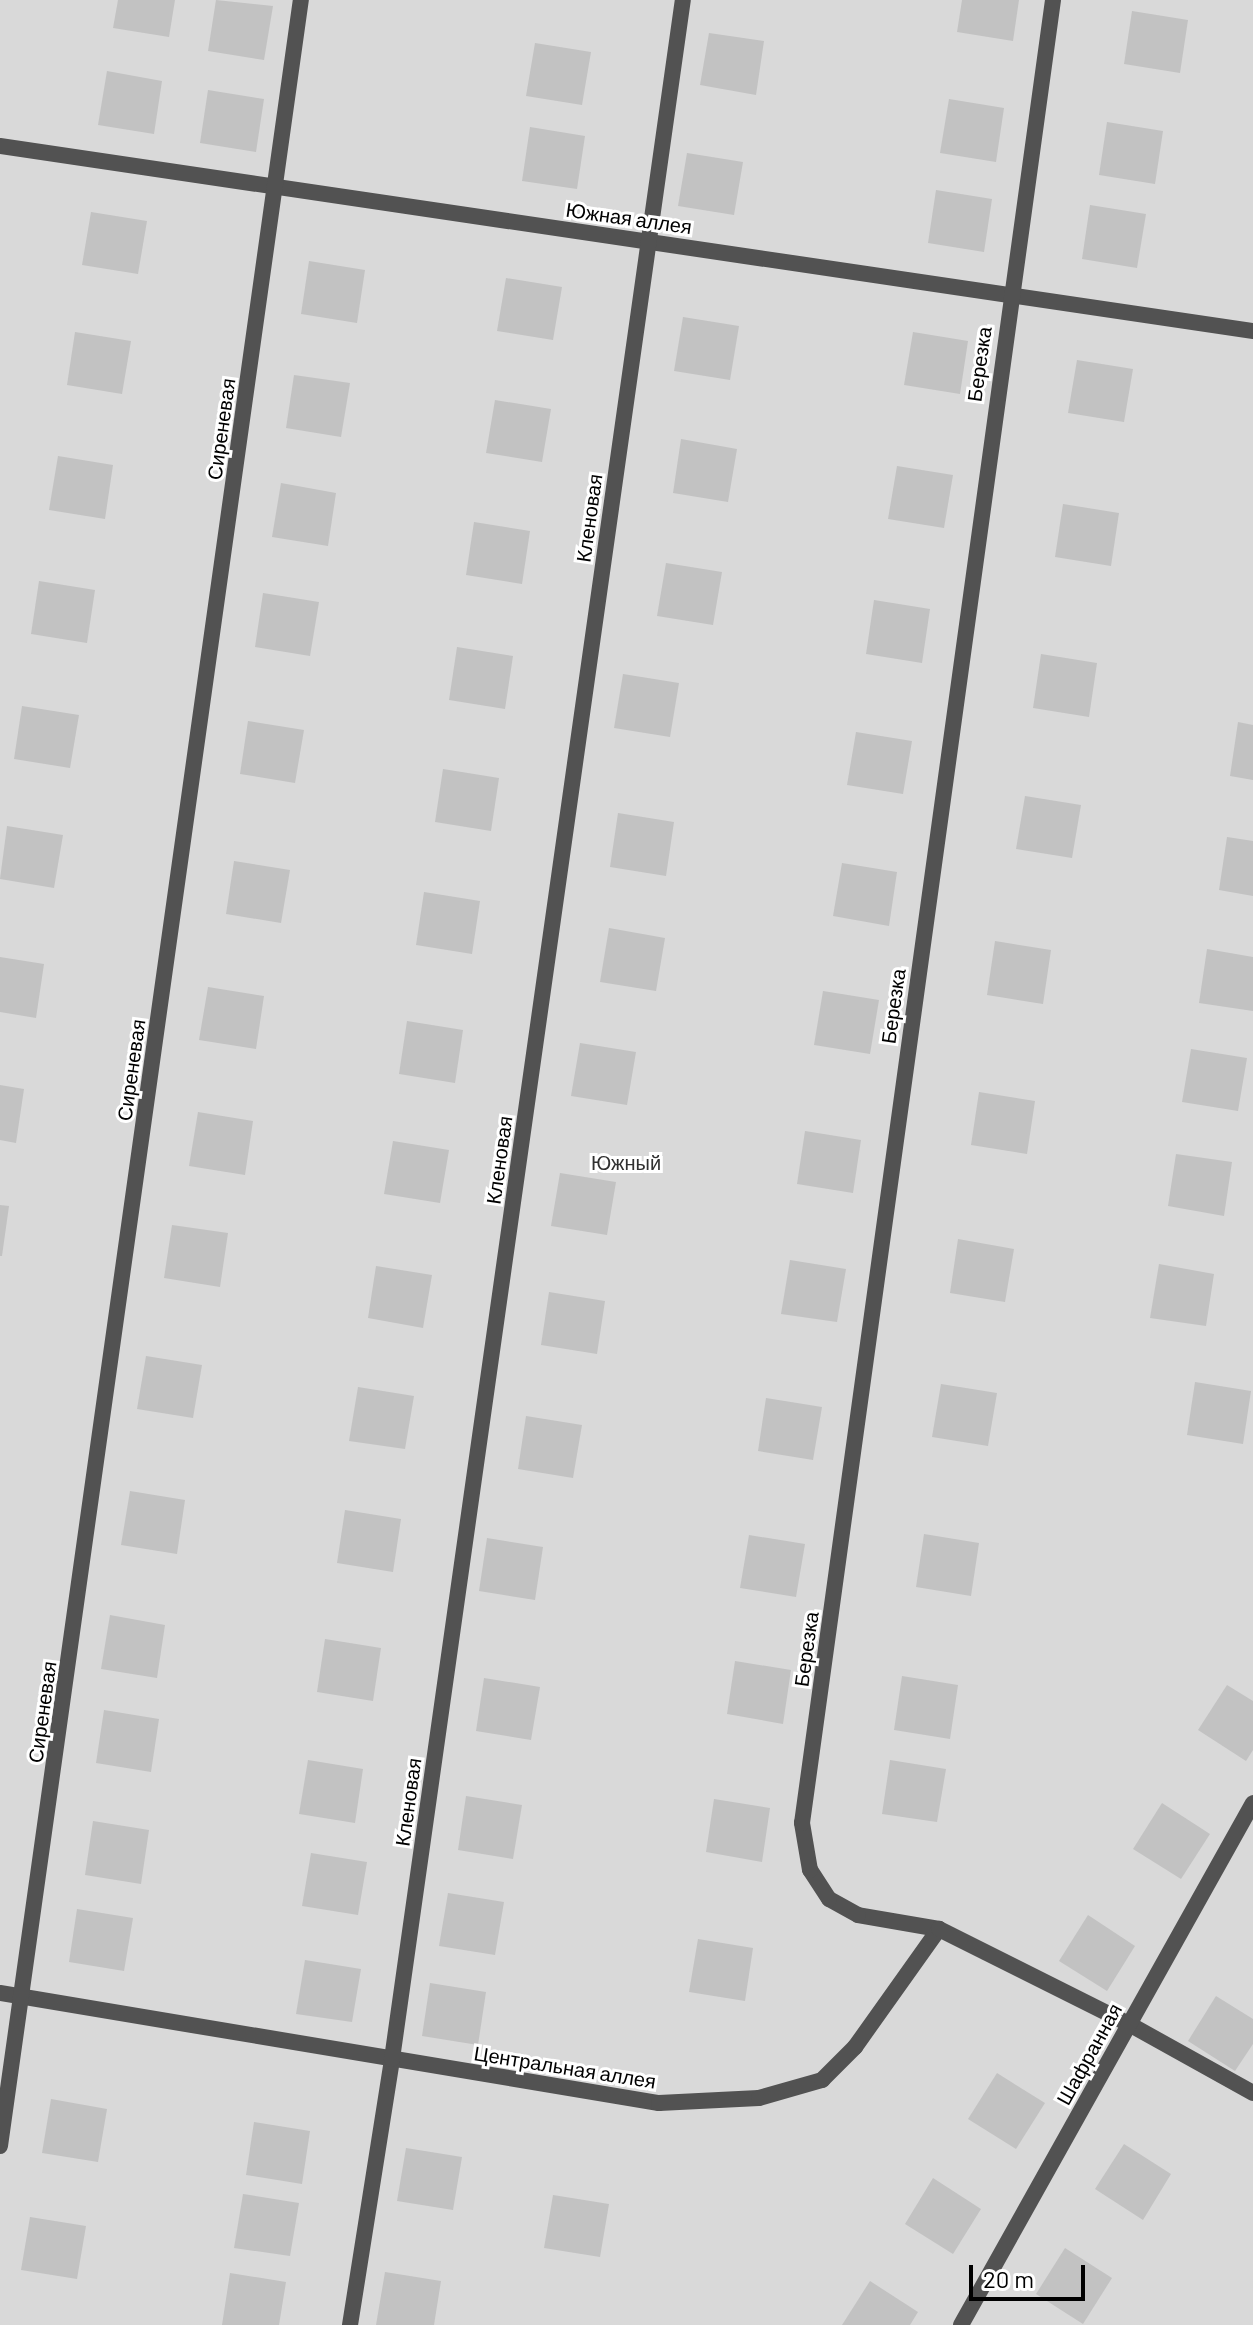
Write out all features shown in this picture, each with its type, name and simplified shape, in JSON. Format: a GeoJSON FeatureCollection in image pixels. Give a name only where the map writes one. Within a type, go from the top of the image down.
{"type":"FeatureCollection","features":[{"type":"Feature","properties":{"kind":"street","name":"Сиреневая"},"geometry":{"type":"LineString","coordinates":[[0,2146],[301,0]]}},
{"type":"Feature","properties":{"kind":"street","name":"Кленовая"},"geometry":{"type":"LineString","coordinates":[[350,2325],[392,2059],[683,0]]}},
{"type":"Feature","properties":{"kind":"street","name":"Березка"},"geometry":{"type":"LineString","coordinates":[[939,1929],[858,1915],[829,1899],[810,1870],[802,1823],[1009,295],[1053,0]]}},
{"type":"Feature","properties":{"kind":"street","name":"Южная аллея"},"geometry":{"type":"LineString","coordinates":[[0,146],[1253,331]]}},
{"type":"Feature","properties":{"kind":"street","name":"Шафранная"},"geometry":{"type":"LineString","coordinates":[[961,2325],[1253,1803]]}},
{"type":"Feature","properties":{"kind":"street","name":"Центральная аллея"},"geometry":{"type":"LineString","coordinates":[[0,1993],[659,2103],[759,2098],[822,2080],[855,2047],[939,1929]]}},
{"type":"Feature","properties":{"kind":"street"},"geometry":{"type":"LineString","coordinates":[[939,1929],[1129,2024],[1253,2093]]}},
{"type":"Feature","properties":{"kind":"green space","name":"Южный"},"geometry":{"type":"Polygon","coordinates":[[[0,0],[1253,0],[1253,2325],[0,2325],[0,0]]]}},
{"type":"Feature","properties":{"kind":"building"},"geometry":{"type":"Polygon","coordinates":[[[118,0],[175,0],[169,37],[113,28],[118,0]]]}},
{"type":"Feature","properties":{"kind":"building"},"geometry":{"type":"Polygon","coordinates":[[[216,0],[273,6],[264,60],[208,51],[216,0]]]}},
{"type":"Feature","properties":{"kind":"building"},"geometry":{"type":"Polygon","coordinates":[[[962,0],[1019,0],[1013,41],[957,32],[962,0]]]}},
{"type":"Feature","properties":{"kind":"building"},"geometry":{"type":"Polygon","coordinates":[[[1132,11],[1188,20],[1180,73],[1124,64],[1132,11]]]}},
{"type":"Feature","properties":{"kind":"building"},"geometry":{"type":"Polygon","coordinates":[[[709,33],[764,41],[756,95],[700,85],[709,33]]]}},
{"type":"Feature","properties":{"kind":"building"},"geometry":{"type":"Polygon","coordinates":[[[535,43],[591,52],[582,105],[526,96],[535,43]]]}},
{"type":"Feature","properties":{"kind":"building"},"geometry":{"type":"Polygon","coordinates":[[[107,71],[162,81],[154,134],[98,125],[107,71]]]}},
{"type":"Feature","properties":{"kind":"building"},"geometry":{"type":"Polygon","coordinates":[[[208,90],[264,99],[256,152],[200,143],[208,90]]]}},
{"type":"Feature","properties":{"kind":"building"},"geometry":{"type":"Polygon","coordinates":[[[949,99],[1004,108],[996,162],[940,153],[949,99]]]}},
{"type":"Feature","properties":{"kind":"building"},"geometry":{"type":"Polygon","coordinates":[[[1107,122],[1163,131],[1155,184],[1099,175],[1107,122]]]}},
{"type":"Feature","properties":{"kind":"building"},"geometry":{"type":"Polygon","coordinates":[[[530,127],[585,136],[577,189],[522,181],[530,127]]]}},
{"type":"Feature","properties":{"kind":"building"},"geometry":{"type":"Polygon","coordinates":[[[687,153],[743,162],[734,215],[678,206],[687,153]]]}},
{"type":"Feature","properties":{"kind":"building"},"geometry":{"type":"Polygon","coordinates":[[[936,190],[992,199],[984,252],[928,243],[936,190]]]}},
{"type":"Feature","properties":{"kind":"building"},"geometry":{"type":"Polygon","coordinates":[[[1090,205],[1146,214],[1137,268],[1082,259],[1090,205]]]}},
{"type":"Feature","properties":{"kind":"building"},"geometry":{"type":"Polygon","coordinates":[[[91,212],[147,221],[138,274],[82,265],[91,212]]]}},
{"type":"Feature","properties":{"kind":"building"},"geometry":{"type":"Polygon","coordinates":[[[309,261],[365,270],[357,323],[301,314],[309,261]]]}},
{"type":"Feature","properties":{"kind":"building"},"geometry":{"type":"Polygon","coordinates":[[[506,278],[562,287],[553,340],[497,331],[506,278]]]}},
{"type":"Feature","properties":{"kind":"building"},"geometry":{"type":"Polygon","coordinates":[[[683,317],[739,326],[730,380],[674,371],[683,317]]]}},
{"type":"Feature","properties":{"kind":"building"},"geometry":{"type":"Polygon","coordinates":[[[75,332],[131,341],[122,394],[67,385],[75,332]]]}},
{"type":"Feature","properties":{"kind":"building"},"geometry":{"type":"Polygon","coordinates":[[[913,332],[968,341],[960,394],[904,385],[913,332]]]}},
{"type":"Feature","properties":{"kind":"building"},"geometry":{"type":"Polygon","coordinates":[[[1077,360],[1133,369],[1124,422],[1068,413],[1077,360]]]}},
{"type":"Feature","properties":{"kind":"building"},"geometry":{"type":"Polygon","coordinates":[[[294,375],[350,383],[341,437],[286,428],[294,375]]]}},
{"type":"Feature","properties":{"kind":"building"},"geometry":{"type":"Polygon","coordinates":[[[495,400],[551,409],[542,462],[486,453],[495,400]]]}},
{"type":"Feature","properties":{"kind":"building"},"geometry":{"type":"Polygon","coordinates":[[[681,439],[737,449],[728,502],[673,493],[681,439]]]}},
{"type":"Feature","properties":{"kind":"building"},"geometry":{"type":"Polygon","coordinates":[[[58,456],[113,465],[105,519],[49,510],[58,456]]]}},
{"type":"Feature","properties":{"kind":"building"},"geometry":{"type":"Polygon","coordinates":[[[897,466],[953,475],[944,528],[888,519],[897,466]]]}},
{"type":"Feature","properties":{"kind":"building"},"geometry":{"type":"Polygon","coordinates":[[[281,483],[336,493],[328,546],[272,537],[281,483]]]}},
{"type":"Feature","properties":{"kind":"building"},"geometry":{"type":"Polygon","coordinates":[[[1063,504],[1119,513],[1111,566],[1055,557],[1063,504]]]}},
{"type":"Feature","properties":{"kind":"building"},"geometry":{"type":"Polygon","coordinates":[[[474,522],[530,531],[522,584],[466,575],[474,522]]]}},
{"type":"Feature","properties":{"kind":"building"},"geometry":{"type":"Polygon","coordinates":[[[666,563],[722,572],[713,625],[657,616],[666,563]]]}},
{"type":"Feature","properties":{"kind":"building"},"geometry":{"type":"Polygon","coordinates":[[[39,581],[95,590],[87,643],[31,634],[39,581]]]}},
{"type":"Feature","properties":{"kind":"building"},"geometry":{"type":"Polygon","coordinates":[[[263,593],[319,602],[310,656],[255,647],[263,593]]]}},
{"type":"Feature","properties":{"kind":"building"},"geometry":{"type":"Polygon","coordinates":[[[874,600],[930,609],[922,663],[866,654],[874,600]]]}},
{"type":"Feature","properties":{"kind":"building"},"geometry":{"type":"Polygon","coordinates":[[[457,647],[513,656],[505,709],[449,700],[457,647]]]}},
{"type":"Feature","properties":{"kind":"building"},"geometry":{"type":"Polygon","coordinates":[[[1041,654],[1097,663],[1089,717],[1033,708],[1041,654]]]}},
{"type":"Feature","properties":{"kind":"building"},"geometry":{"type":"Polygon","coordinates":[[[623,674],[679,683],[670,737],[614,728],[623,674]]]}},
{"type":"Feature","properties":{"kind":"building"},"geometry":{"type":"Polygon","coordinates":[[[22,706],[79,715],[70,768],[14,759],[22,706]]]}},
{"type":"Feature","properties":{"kind":"building"},"geometry":{"type":"Polygon","coordinates":[[[248,721],[304,730],[295,783],[240,774],[248,721]]]}},
{"type":"Feature","properties":{"kind":"building"},"geometry":{"type":"Polygon","coordinates":[[[1238,722],[1253,725],[1253,780],[1230,776],[1238,722]]]}},
{"type":"Feature","properties":{"kind":"building"},"geometry":{"type":"Polygon","coordinates":[[[856,732],[912,741],[903,794],[847,785],[856,732]]]}},
{"type":"Feature","properties":{"kind":"building"},"geometry":{"type":"Polygon","coordinates":[[[443,769],[499,778],[491,831],[435,822],[443,769]]]}},
{"type":"Feature","properties":{"kind":"building"},"geometry":{"type":"Polygon","coordinates":[[[1025,796],[1081,805],[1072,858],[1016,849],[1025,796]]]}},
{"type":"Feature","properties":{"kind":"building"},"geometry":{"type":"Polygon","coordinates":[[[618,813],[674,822],[666,876],[610,867],[618,813]]]}},
{"type":"Feature","properties":{"kind":"building"},"geometry":{"type":"Polygon","coordinates":[[[7,826],[63,835],[54,888],[0,879],[7,826]]]}},
{"type":"Feature","properties":{"kind":"building"},"geometry":{"type":"Polygon","coordinates":[[[1227,837],[1253,841],[1253,896],[1219,890],[1227,837]]]}},
{"type":"Feature","properties":{"kind":"building"},"geometry":{"type":"Polygon","coordinates":[[[234,861],[290,870],[281,923],[226,914],[234,861]]]}},
{"type":"Feature","properties":{"kind":"building"},"geometry":{"type":"Polygon","coordinates":[[[842,863],[897,872],[889,926],[833,916],[842,863]]]}},
{"type":"Feature","properties":{"kind":"building"},"geometry":{"type":"Polygon","coordinates":[[[424,892],[480,901],[472,954],[416,945],[424,892]]]}},
{"type":"Feature","properties":{"kind":"building"},"geometry":{"type":"Polygon","coordinates":[[[609,928],[665,938],[656,991],[600,982],[609,928]]]}},
{"type":"Feature","properties":{"kind":"building"},"geometry":{"type":"Polygon","coordinates":[[[995,941],[1051,950],[1043,1004],[987,995],[995,941]]]}},
{"type":"Feature","properties":{"kind":"building"},"geometry":{"type":"Polygon","coordinates":[[[1207,949],[1253,957],[1253,1011],[1199,1003],[1207,949]]]}},
{"type":"Feature","properties":{"kind":"building"},"geometry":{"type":"Polygon","coordinates":[[[0,957],[44,964],[36,1018],[0,1012],[0,957]]]}},
{"type":"Feature","properties":{"kind":"building"},"geometry":{"type":"Polygon","coordinates":[[[208,987],[264,996],[256,1049],[199,1040],[208,987]]]}},
{"type":"Feature","properties":{"kind":"building"},"geometry":{"type":"Polygon","coordinates":[[[823,991],[879,1000],[870,1054],[814,1045],[823,991]]]}},
{"type":"Feature","properties":{"kind":"building"},"geometry":{"type":"Polygon","coordinates":[[[407,1021],[463,1030],[455,1083],[399,1074],[407,1021]]]}},
{"type":"Feature","properties":{"kind":"building"},"geometry":{"type":"Polygon","coordinates":[[[580,1043],[636,1052],[627,1105],[571,1096],[580,1043]]]}},
{"type":"Feature","properties":{"kind":"building"},"geometry":{"type":"Polygon","coordinates":[[[1191,1049],[1247,1058],[1238,1111],[1182,1102],[1191,1049]]]}},
{"type":"Feature","properties":{"kind":"building"},"geometry":{"type":"Polygon","coordinates":[[[0,1085],[24,1089],[16,1143],[0,1140],[0,1085]]]}},
{"type":"Feature","properties":{"kind":"building"},"geometry":{"type":"Polygon","coordinates":[[[979,1092],[1035,1101],[1027,1154],[971,1145],[979,1092]]]}},
{"type":"Feature","properties":{"kind":"building"},"geometry":{"type":"Polygon","coordinates":[[[198,1112],[253,1121],[245,1175],[189,1166],[198,1112]]]}},
{"type":"Feature","properties":{"kind":"building"},"geometry":{"type":"Polygon","coordinates":[[[805,1131],[861,1140],[853,1193],[797,1184],[805,1131]]]}},
{"type":"Feature","properties":{"kind":"building"},"geometry":{"type":"Polygon","coordinates":[[[393,1141],[449,1150],[440,1203],[384,1194],[393,1141]]]}},
{"type":"Feature","properties":{"kind":"building"},"geometry":{"type":"Polygon","coordinates":[[[1176,1154],[1232,1162],[1224,1216],[1168,1206],[1176,1154]]]}},
{"type":"Feature","properties":{"kind":"building"},"geometry":{"type":"Polygon","coordinates":[[[560,1173],[616,1182],[607,1235],[551,1226],[560,1173]]]}},
{"type":"Feature","properties":{"kind":"building"},"geometry":{"type":"Polygon","coordinates":[[[0,1205],[9,1206],[2,1256],[0,1256],[0,1205]]]}},
{"type":"Feature","properties":{"kind":"building"},"geometry":{"type":"Polygon","coordinates":[[[172,1225],[228,1233],[220,1287],[164,1278],[172,1225]]]}},
{"type":"Feature","properties":{"kind":"building"},"geometry":{"type":"Polygon","coordinates":[[[958,1239],[1014,1249],[1005,1302],[950,1293],[958,1239]]]}},
{"type":"Feature","properties":{"kind":"building"},"geometry":{"type":"Polygon","coordinates":[[[790,1260],[846,1269],[837,1322],[781,1314],[790,1260]]]}},
{"type":"Feature","properties":{"kind":"building"},"geometry":{"type":"Polygon","coordinates":[[[1159,1264],[1214,1274],[1206,1326],[1150,1318],[1159,1264]]]}},
{"type":"Feature","properties":{"kind":"building"},"geometry":{"type":"Polygon","coordinates":[[[376,1266],[432,1275],[423,1328],[368,1318],[376,1266]]]}},
{"type":"Feature","properties":{"kind":"building"},"geometry":{"type":"Polygon","coordinates":[[[549,1292],[605,1301],[597,1354],[541,1345],[549,1292]]]}},
{"type":"Feature","properties":{"kind":"building"},"geometry":{"type":"Polygon","coordinates":[[[146,1356],[202,1365],[193,1418],[137,1409],[146,1356]]]}},
{"type":"Feature","properties":{"kind":"building"},"geometry":{"type":"Polygon","coordinates":[[[1195,1382],[1251,1391],[1243,1444],[1187,1435],[1195,1382]]]}},
{"type":"Feature","properties":{"kind":"building"},"geometry":{"type":"Polygon","coordinates":[[[941,1384],[997,1393],[988,1446],[932,1437],[941,1384]]]}},
{"type":"Feature","properties":{"kind":"building"},"geometry":{"type":"Polygon","coordinates":[[[358,1387],[414,1396],[405,1449],[349,1441],[358,1387]]]}},
{"type":"Feature","properties":{"kind":"building"},"geometry":{"type":"Polygon","coordinates":[[[766,1398],[822,1407],[813,1460],[758,1451],[766,1398]]]}},
{"type":"Feature","properties":{"kind":"building"},"geometry":{"type":"Polygon","coordinates":[[[526,1416],[582,1425],[573,1478],[518,1469],[526,1416]]]}},
{"type":"Feature","properties":{"kind":"building"},"geometry":{"type":"Polygon","coordinates":[[[130,1491],[185,1500],[177,1554],[121,1545],[130,1491]]]}},
{"type":"Feature","properties":{"kind":"building"},"geometry":{"type":"Polygon","coordinates":[[[345,1510],[401,1519],[393,1572],[337,1563],[345,1510]]]}},
{"type":"Feature","properties":{"kind":"building"},"geometry":{"type":"Polygon","coordinates":[[[924,1534],[979,1543],[971,1596],[916,1587],[924,1534]]]}},
{"type":"Feature","properties":{"kind":"building"},"geometry":{"type":"Polygon","coordinates":[[[749,1535],[805,1544],[796,1597],[740,1588],[749,1535]]]}},
{"type":"Feature","properties":{"kind":"building"},"geometry":{"type":"Polygon","coordinates":[[[487,1538],[543,1547],[535,1600],[479,1591],[487,1538]]]}},
{"type":"Feature","properties":{"kind":"building"},"geometry":{"type":"Polygon","coordinates":[[[110,1615],[165,1625],[157,1678],[101,1669],[110,1615]]]}},
{"type":"Feature","properties":{"kind":"building"},"geometry":{"type":"Polygon","coordinates":[[[325,1639],[381,1648],[373,1701],[317,1692],[325,1639]]]}},
{"type":"Feature","properties":{"kind":"building"},"geometry":{"type":"Polygon","coordinates":[[[735,1661],[791,1670],[783,1724],[727,1714],[735,1661]]]}},
{"type":"Feature","properties":{"kind":"building"},"geometry":{"type":"Polygon","coordinates":[[[902,1676],[958,1685],[950,1739],[894,1730],[902,1676]]]}},
{"type":"Feature","properties":{"kind":"building"},"geometry":{"type":"Polygon","coordinates":[[[484,1678],[540,1687],[531,1740],[476,1731],[484,1678]]]}},
{"type":"Feature","properties":{"kind":"building"},"geometry":{"type":"Polygon","coordinates":[[[1227,1685],[1253,1701],[1253,1750],[1246,1761],[1198,1730],[1227,1685]]]}},
{"type":"Feature","properties":{"kind":"building"},"geometry":{"type":"Polygon","coordinates":[[[104,1710],[159,1719],[151,1772],[96,1763],[104,1710]]]}},
{"type":"Feature","properties":{"kind":"building"},"geometry":{"type":"Polygon","coordinates":[[[308,1760],[363,1769],[355,1823],[299,1814],[308,1760]]]}},
{"type":"Feature","properties":{"kind":"building"},"geometry":{"type":"Polygon","coordinates":[[[890,1760],[946,1769],[937,1822],[882,1814],[890,1760]]]}},
{"type":"Feature","properties":{"kind":"building"},"geometry":{"type":"Polygon","coordinates":[[[466,1796],[522,1805],[513,1859],[458,1850],[466,1796]]]}},
{"type":"Feature","properties":{"kind":"building"},"geometry":{"type":"Polygon","coordinates":[[[714,1799],[770,1808],[762,1862],[706,1852],[714,1799]]]}},
{"type":"Feature","properties":{"kind":"building"},"geometry":{"type":"Polygon","coordinates":[[[1162,1803],[1210,1834],[1181,1879],[1133,1849],[1162,1803]]]}},
{"type":"Feature","properties":{"kind":"building"},"geometry":{"type":"Polygon","coordinates":[[[93,1821],[149,1830],[141,1884],[85,1875],[93,1821]]]}},
{"type":"Feature","properties":{"kind":"building"},"geometry":{"type":"Polygon","coordinates":[[[311,1853],[367,1862],[358,1915],[302,1906],[311,1853]]]}},
{"type":"Feature","properties":{"kind":"building"},"geometry":{"type":"Polygon","coordinates":[[[448,1893],[504,1902],[495,1955],[439,1946],[448,1893]]]}},
{"type":"Feature","properties":{"kind":"building"},"geometry":{"type":"Polygon","coordinates":[[[77,1909],[133,1918],[124,1971],[69,1962],[77,1909]]]}},
{"type":"Feature","properties":{"kind":"building"},"geometry":{"type":"Polygon","coordinates":[[[1088,1915],[1135,1946],[1107,1991],[1059,1961],[1088,1915]]]}},
{"type":"Feature","properties":{"kind":"building"},"geometry":{"type":"Polygon","coordinates":[[[698,1939],[753,1948],[745,2001],[689,1992],[698,1939]]]}},
{"type":"Feature","properties":{"kind":"building"},"geometry":{"type":"Polygon","coordinates":[[[305,1960],[361,1969],[352,2022],[296,2014],[305,1960]]]}},
{"type":"Feature","properties":{"kind":"building"},"geometry":{"type":"Polygon","coordinates":[[[430,1983],[486,1992],[478,2045],[422,2036],[430,1983]]]}},
{"type":"Feature","properties":{"kind":"building"},"geometry":{"type":"Polygon","coordinates":[[[1216,1996],[1253,2019],[1253,2044],[1235,2071],[1188,2041],[1216,1996]]]}},
{"type":"Feature","properties":{"kind":"building"},"geometry":{"type":"Polygon","coordinates":[[[997,2073],[1045,2103],[1016,2149],[968,2119],[997,2073]]]}},
{"type":"Feature","properties":{"kind":"building"},"geometry":{"type":"Polygon","coordinates":[[[51,2099],[107,2109],[98,2162],[42,2153],[51,2099]]]}},
{"type":"Feature","properties":{"kind":"building"},"geometry":{"type":"Polygon","coordinates":[[[254,2122],[310,2131],[302,2184],[246,2175],[254,2122]]]}},
{"type":"Feature","properties":{"kind":"building"},"geometry":{"type":"Polygon","coordinates":[[[1124,2144],[1171,2174],[1143,2220],[1095,2189],[1124,2144]]]}},
{"type":"Feature","properties":{"kind":"building"},"geometry":{"type":"Polygon","coordinates":[[[406,2148],[462,2157],[453,2210],[397,2201],[406,2148]]]}},
{"type":"Feature","properties":{"kind":"building"},"geometry":{"type":"Polygon","coordinates":[[[933,2178],[981,2209],[953,2254],[905,2224],[933,2178]]]}},
{"type":"Feature","properties":{"kind":"building"},"geometry":{"type":"Polygon","coordinates":[[[243,2194],[299,2203],[290,2256],[234,2248],[243,2194]]]}},
{"type":"Feature","properties":{"kind":"building"},"geometry":{"type":"Polygon","coordinates":[[[553,2195],[609,2204],[600,2257],[544,2248],[553,2195]]]}},
{"type":"Feature","properties":{"kind":"building"},"geometry":{"type":"Polygon","coordinates":[[[30,2217],[86,2226],[77,2279],[21,2270],[30,2217]]]}},
{"type":"Feature","properties":{"kind":"building"},"geometry":{"type":"Polygon","coordinates":[[[1065,2248],[1112,2278],[1083,2324],[1036,2294],[1065,2248]]]}},
{"type":"Feature","properties":{"kind":"building"},"geometry":{"type":"Polygon","coordinates":[[[385,2272],[441,2281],[434,2325],[376,2325],[385,2272]]]}},
{"type":"Feature","properties":{"kind":"building"},"geometry":{"type":"Polygon","coordinates":[[[230,2273],[286,2282],[279,2325],[222,2325],[230,2273]]]}},
{"type":"Feature","properties":{"kind":"building"},"geometry":{"type":"Polygon","coordinates":[[[870,2281],[918,2312],[910,2325],[842,2325],[870,2281]]]}}]}
